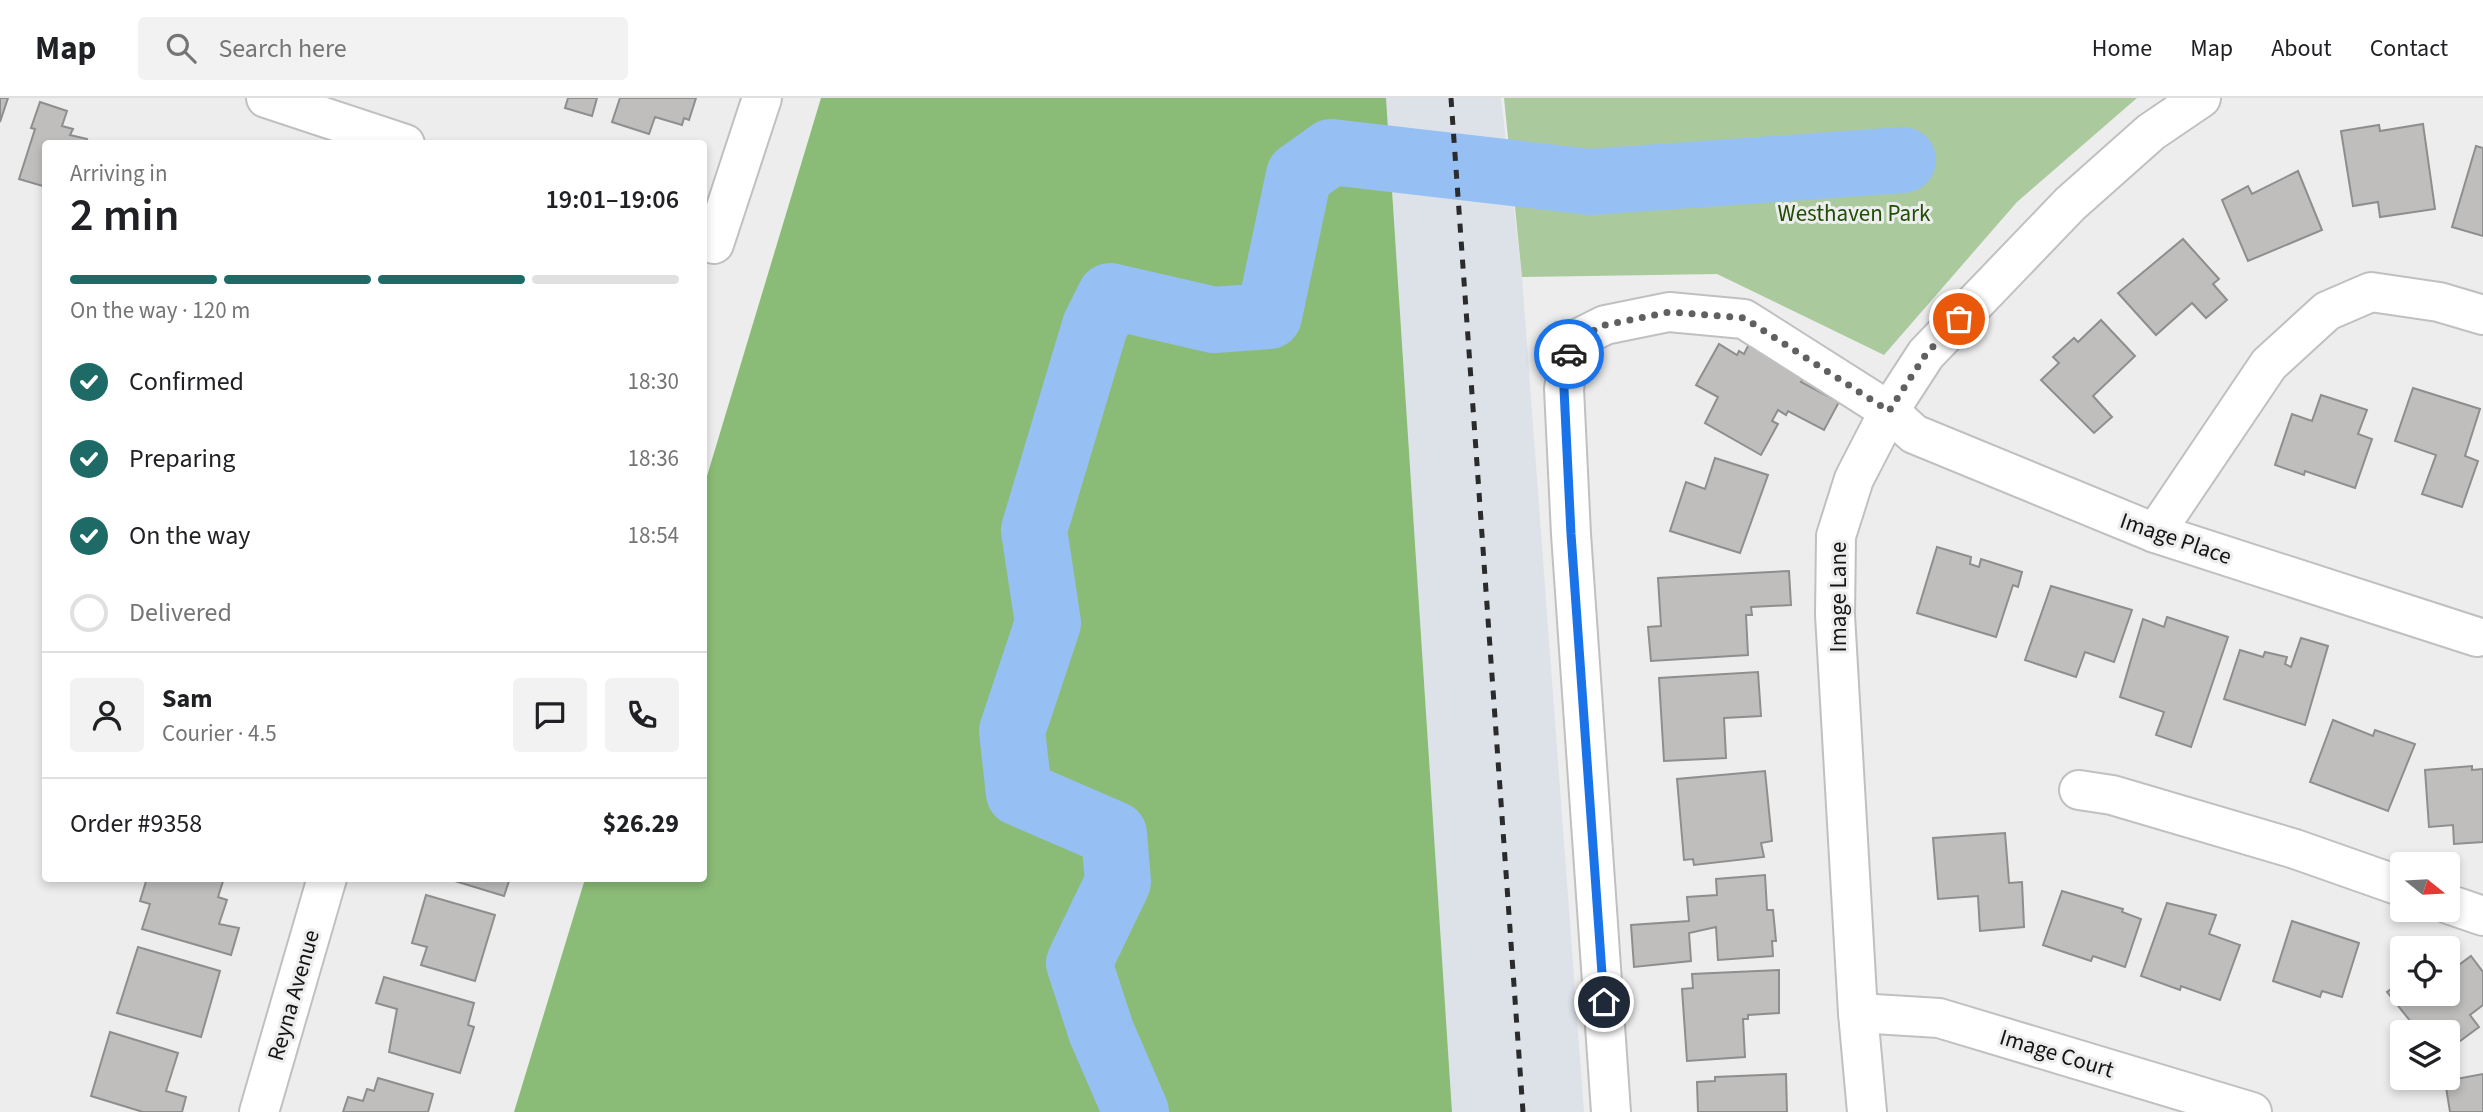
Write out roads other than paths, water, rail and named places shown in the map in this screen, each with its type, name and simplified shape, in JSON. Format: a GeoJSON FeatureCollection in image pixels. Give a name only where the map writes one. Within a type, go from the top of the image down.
{"type":"FeatureCollection","features":[{"type":"Feature","properties":{"kind":"street"},"geometry":{"type":"LineString","coordinates":[[266,98],[393,140]]}},
{"type":"Feature","properties":{"kind":"street"},"geometry":{"type":"LineString","coordinates":[[709,242],[762,98]]}},
{"type":"Feature","properties":{"kind":"street","name":"Image Lane"},"geometry":{"type":"LineString","coordinates":[[1867,1112],[1858,1013],[1835,615],[1836,536],[1854,479],[1889,411],[1926,354],[2070,204],[2151,132],[2201,98]]}},
{"type":"Feature","properties":{"kind":"street"},"geometry":{"type":"LineString","coordinates":[[2155,533],[2269,363],[2327,311],[2371,292],[2439,302],[2483,315]]}},
{"type":"Feature","properties":{"kind":"street","name":"Image Place"},"geometry":{"type":"LineString","coordinates":[[1611,1112],[1570,521],[1564,389],[1571,342],[1605,325],[1669,312],[1744,318],[1889,411],[1914,434],[2155,533],[2477,637]]}},
{"type":"Feature","properties":{"kind":"street"},"geometry":{"type":"LineString","coordinates":[[2079,790],[2112,795],[2295,849],[2390,882]]}},
{"type":"Feature","properties":{"kind":"street","name":"Reyna Avenue"},"geometry":{"type":"LineString","coordinates":[[259,1112],[326,882]]}},
{"type":"Feature","properties":{"kind":"street"},"geometry":{"type":"LineString","coordinates":[[2460,908],[2483,916]]}},
{"type":"Feature","properties":{"kind":"street","name":"Image Court"},"geometry":{"type":"LineString","coordinates":[[1858,1013],[1939,1017],[2252,1112]]}},
{"type":"Feature","properties":{"kind":"waterway"},"geometry":{"type":"LineString","coordinates":[[1136,1112],[1101,1031],[1079,963],[1118,882],[1114,834],[1019,793],[1012,731],[1048,623],[1034,530],[1095,326],[1110,296],[1214,320],[1269,316],[1299,175],[1331,152],[1590,182],[1903,160]]}},
{"type":"Feature","properties":{"kind":"railway"},"geometry":{"type":"LineString","coordinates":[[1451,98],[1523,1112]]}},
{"type":"Feature","properties":{"kind":"park label","name":"Westhaven Park"},"geometry":{"type":"Point","coordinates":[1854,213]}}]}
